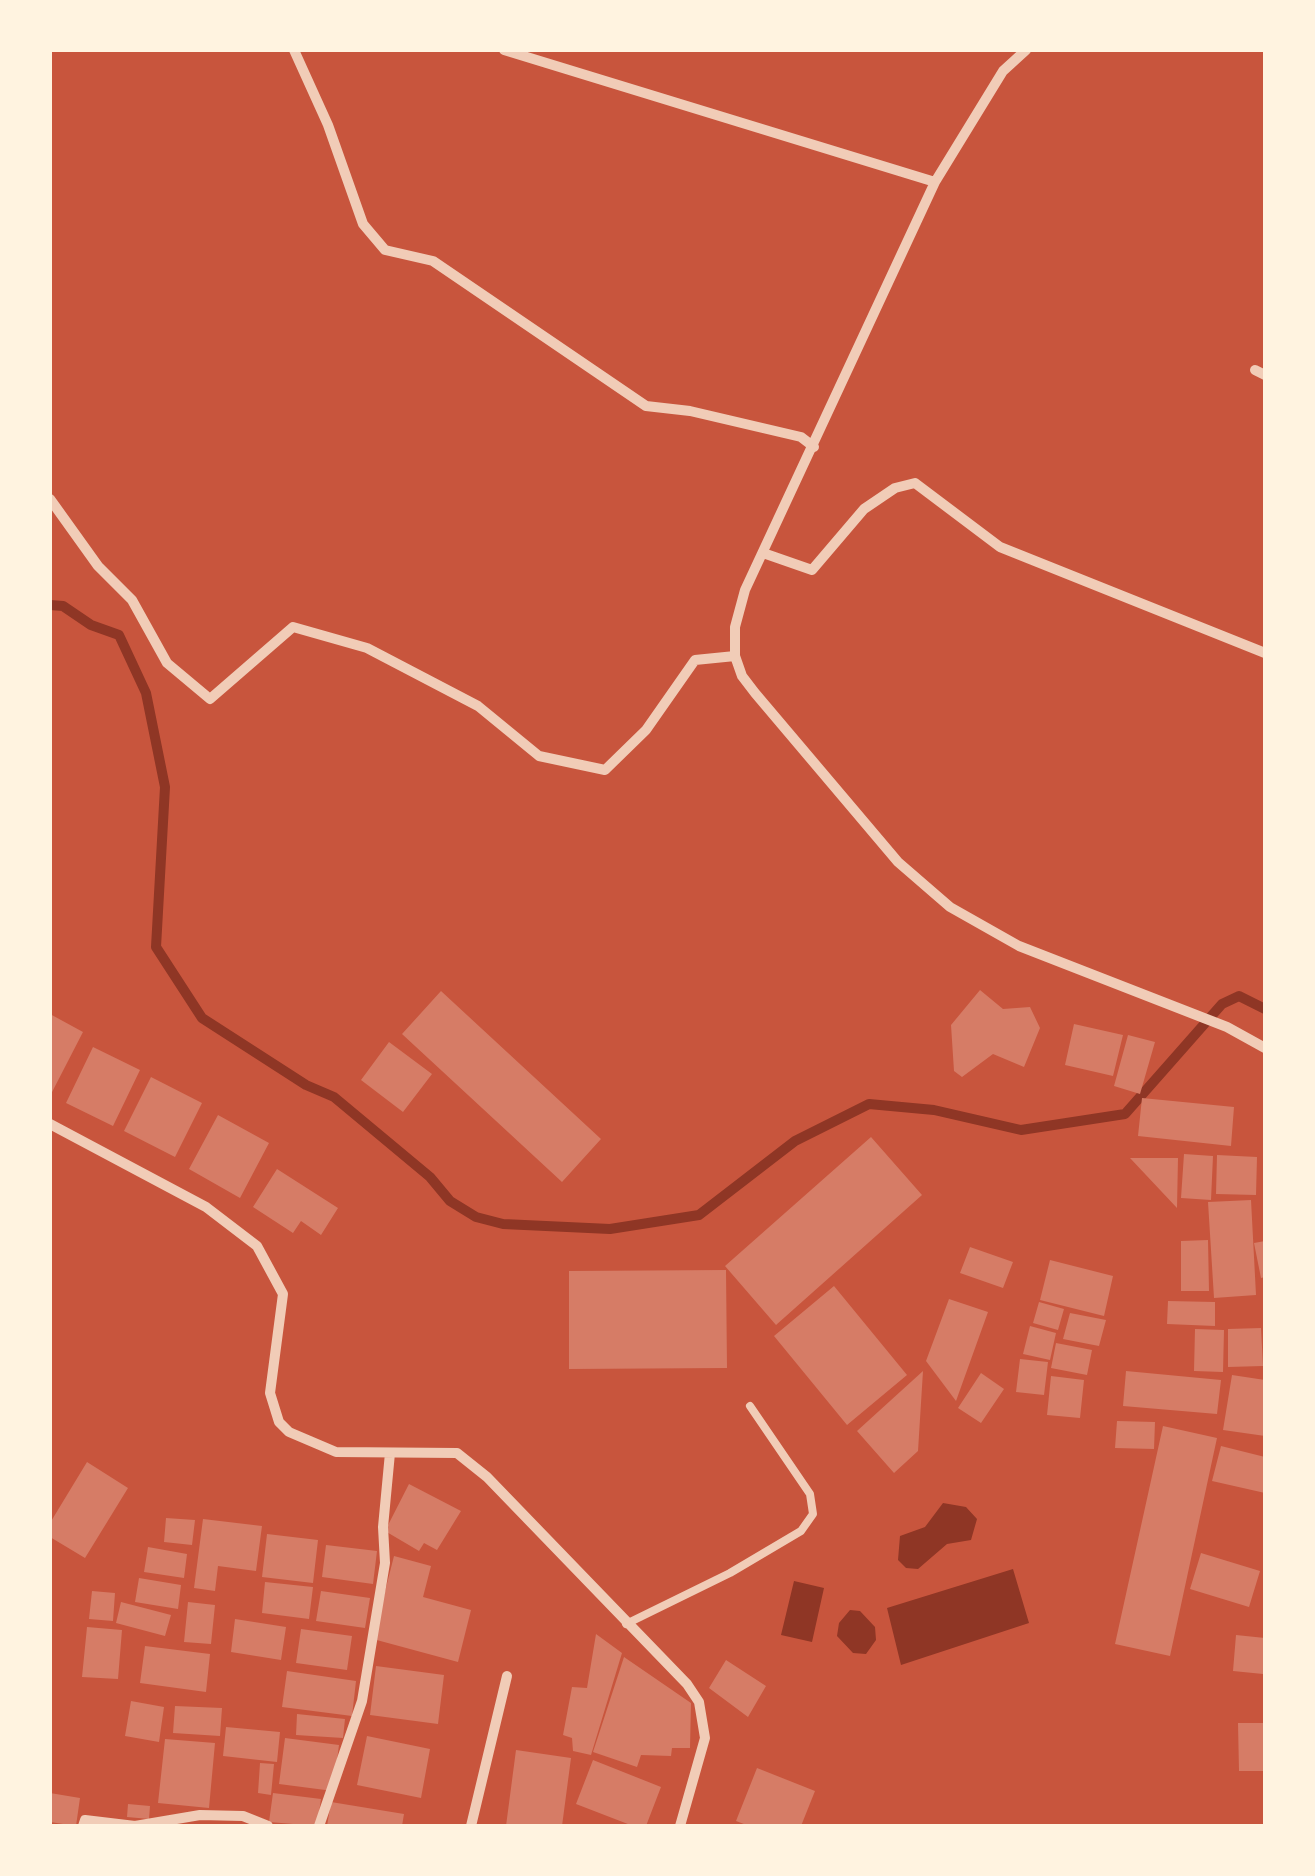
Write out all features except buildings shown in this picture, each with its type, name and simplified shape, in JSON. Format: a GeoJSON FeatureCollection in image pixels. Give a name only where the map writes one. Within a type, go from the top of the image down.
{"type":"FeatureCollection","features":[{"type":"Feature","properties":{"kind":"street"},"geometry":{"type":"LineString","coordinates":[[294,50],[328,125],[362,224],[385,250],[433,261],[646,406],[690,411],[801,438],[814,447]]}},
{"type":"Feature","properties":{"kind":"street"},"geometry":{"type":"LineString","coordinates":[[504,50],[935,182]]}},
{"type":"Feature","properties":{"kind":"street"},"geometry":{"type":"LineString","coordinates":[[1026,50],[1003,70],[935,182],[766,554],[745,590],[735,627],[735,656],[754,693],[898,862],[950,907],[1019,946],[1227,1027],[1265,1048]]}},
{"type":"Feature","properties":{"kind":"street"},"geometry":{"type":"LineString","coordinates":[[766,554],[812,570],[864,508],[895,488],[915,483],[1000,547],[1265,652]]}},
{"type":"Feature","properties":{"kind":"street"},"geometry":{"type":"LineString","coordinates":[[50,499],[98,566],[132,600],[167,663],[210,699],[294,627],[367,648],[478,706],[539,756],[604,770],[646,730],[694,660],[735,656]]}},
{"type":"Feature","properties":{"kind":"street"},"geometry":{"type":"LineString","coordinates":[[50,1124],[206,1207],[257,1246],[283,1294],[270,1392],[279,1422],[310,1445],[336,1452],[445,1450],[471,1462],[687,1684],[705,1721],[701,1757],[680,1826]]}},
{"type":"Feature","properties":{"kind":"street"},"geometry":{"type":"LineString","coordinates":[[320,1826],[362,1701],[386,1563],[382,1527],[390,1453]]}},
{"type":"Feature","properties":{"kind":"street"},"geometry":{"type":"LineString","coordinates":[[471,1826],[506,1676]]}},
{"type":"Feature","properties":{"kind":"street"},"geometry":{"type":"LineString","coordinates":[[83,1826],[85,1820],[135,1826],[200,1815],[243,1816],[268,1826]]}},
{"type":"Feature","properties":{"kind":"lane"},"geometry":{"type":"LineString","coordinates":[[626,1624],[730,1573],[801,1531],[813,1514],[810,1494],[750,1406]]}},
{"type":"Feature","properties":{"kind":"shaded area"},"geometry":{"type":"Polygon","coordinates":[[[943,1503],[966,1507],[977,1519],[971,1540],[947,1544],[918,1569],[906,1568],[898,1560],[900,1536],[925,1527],[943,1503]]]}},
{"type":"Feature","properties":{"kind":"shaded area"},"geometry":{"type":"Polygon","coordinates":[[[1013,1569],[1029,1623],[901,1665],[887,1608],[1013,1569]]]}},
{"type":"Feature","properties":{"kind":"shaded area"},"geometry":{"type":"Polygon","coordinates":[[[794,1581],[824,1588],[812,1642],[781,1635],[794,1581]]]}},
{"type":"Feature","properties":{"kind":"shaded area"},"geometry":{"type":"Polygon","coordinates":[[[850,1610],[860,1611],[875,1627],[876,1640],[866,1654],[853,1653],[837,1636],[839,1623],[850,1610]]]}},
{"type":"Feature","properties":{"kind":"waterway"},"geometry":{"type":"LineString","coordinates":[[50,605],[63,606],[91,625],[119,635],[146,693],[165,787],[156,947],[202,1018],[306,1085],[334,1097],[430,1177],[450,1201],[476,1217],[503,1224],[610,1229],[699,1215],[795,1141],[869,1104],[934,1110],[1021,1130],[1125,1114],[1222,1004],[1239,996],[1265,1009]]}}]}
